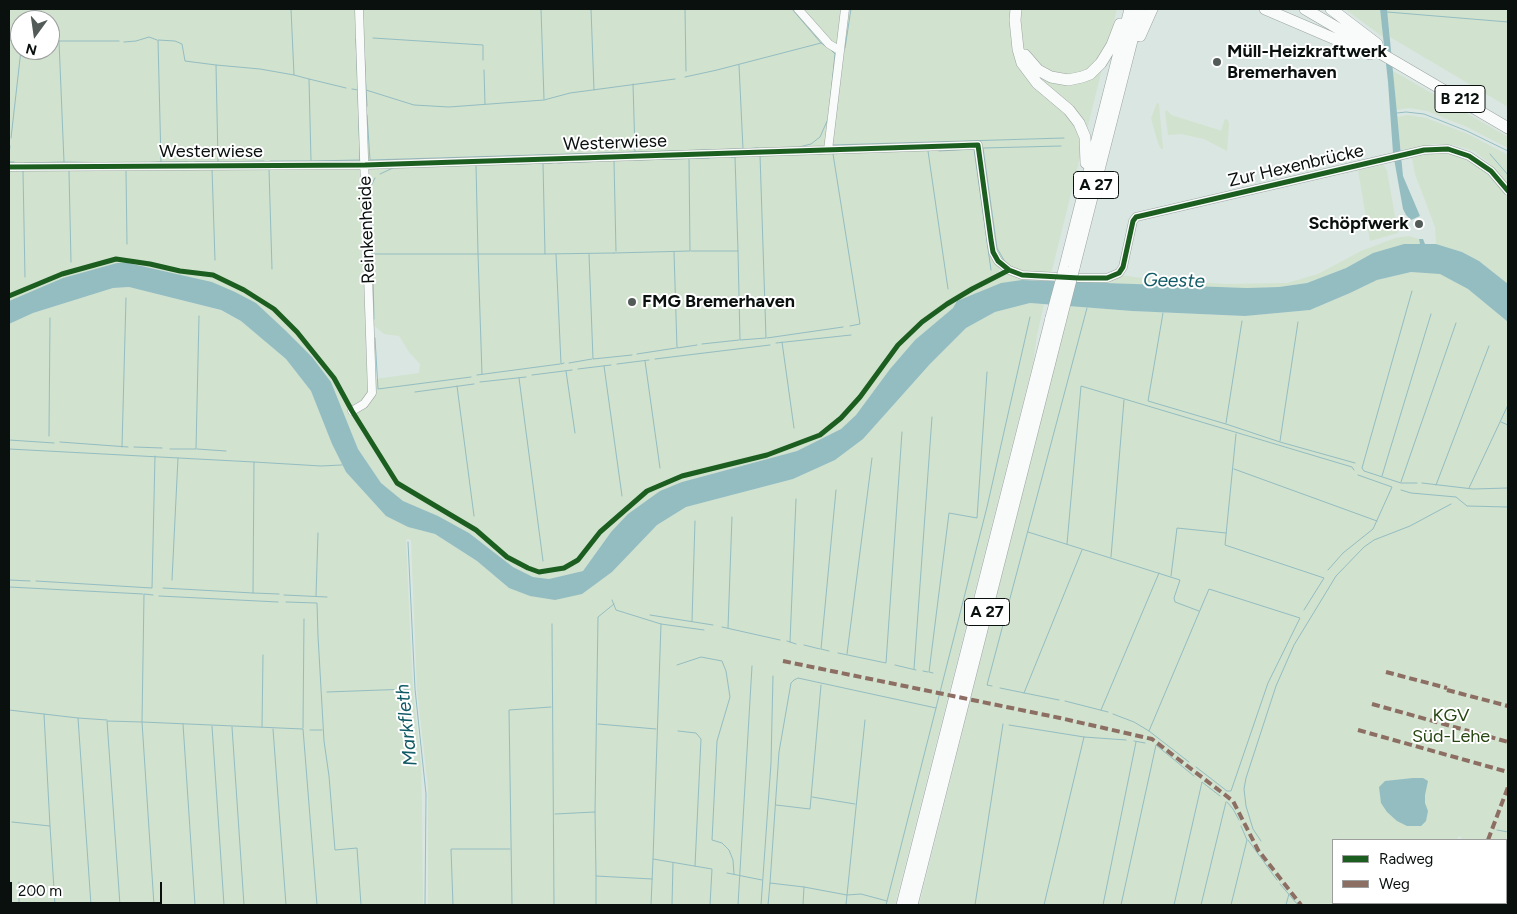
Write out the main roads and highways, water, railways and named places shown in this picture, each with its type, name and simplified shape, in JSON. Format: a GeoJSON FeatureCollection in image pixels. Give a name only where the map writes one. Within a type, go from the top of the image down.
{"type":"FeatureCollection","features":[{"type":"Feature","properties":{"kind":"highway"},"geometry":{"type":"LineString","coordinates":[[1016,9],[1019,56],[1027,70],[1044,90],[1069,110],[1083,130],[1086,148],[1084,185]]}},
{"type":"Feature","properties":{"kind":"highway"},"geometry":{"type":"LineString","coordinates":[[1016,30],[1020,47],[1038,70],[1060,80],[1076,79],[1090,74],[1101,63],[1112,45],[1128,9]]}},
{"type":"Feature","properties":{"kind":"highway","name":"A 27"},"geometry":{"type":"LineString","coordinates":[[1069,269],[1084,185],[1119,53],[1128,9]]}},
{"type":"Feature","properties":{"kind":"highway","name":"A 27"},"geometry":{"type":"LineString","coordinates":[[902,905],[1069,269],[1117,101],[1140,9]]}},
{"type":"Feature","properties":{"kind":"highway"},"geometry":{"type":"LineString","coordinates":[[1117,101],[1141,32],[1152,9]]}},
{"type":"Feature","properties":{"kind":"highway"},"geometry":{"type":"LineString","coordinates":[[1265,9],[1379,52]]}},
{"type":"Feature","properties":{"kind":"highway"},"geometry":{"type":"LineString","coordinates":[[1304,9],[1379,52]]}},
{"type":"Feature","properties":{"kind":"highway"},"geometry":{"type":"LineString","coordinates":[[1331,9],[1379,52]]}},
{"type":"Feature","properties":{"kind":"highway","name":"B 212"},"geometry":{"type":"LineString","coordinates":[[1379,52],[1508,128]]}},
{"type":"Feature","properties":{"kind":"highway","name":"A 27"},"geometry":{"type":"LineString","coordinates":[[912,905],[1056,318]]}},
{"type":"Feature","properties":{"kind":"water"},"geometry":{"type":"Polygon","coordinates":[[[1380,9],[1387,9],[1403,176],[1420,216],[1411,220],[1403,209],[1393,153],[1380,9]]]}},
{"type":"Feature","properties":{"kind":"water"},"geometry":{"type":"Polygon","coordinates":[[[1419,239],[1423,239],[1425,244],[1436,244],[1462,252],[1479,261],[1508,284],[1508,322],[1468,289],[1440,274],[1411,272],[1377,280],[1310,310],[1245,316],[1132,311],[1030,303],[995,312],[966,328],[930,364],[863,439],[835,460],[793,479],[686,507],[657,525],[612,572],[582,594],[555,600],[530,596],[509,588],[477,561],[435,534],[408,527],[386,516],[346,472],[332,444],[311,391],[286,359],[241,321],[221,310],[129,287],[113,288],[33,313],[9,324],[9,301],[63,278],[117,263],[128,263],[212,282],[235,292],[256,303],[312,357],[331,382],[358,449],[381,483],[403,501],[438,516],[469,533],[513,567],[533,577],[549,579],[583,571],[611,532],[628,514],[660,491],[682,482],[797,451],[841,429],[856,415],[890,369],[915,340],[953,308],[957,301],[1001,283],[1022,280],[1247,288],[1279,287],[1307,283],[1346,268],[1373,253],[1404,244],[1420,244],[1419,239]]]}},
{"type":"Feature","properties":{"kind":"water"},"geometry":{"type":"Polygon","coordinates":[[[1423,778],[1428,781],[1425,803],[1428,811],[1426,821],[1421,826],[1407,826],[1397,821],[1381,803],[1379,787],[1385,781],[1423,778]]]}},
{"type":"Feature","properties":{"kind":"waterway"},"geometry":{"type":"LineString","coordinates":[[291,9],[294,75],[309,79]]}},
{"type":"Feature","properties":{"kind":"waterway"},"geometry":{"type":"LineString","coordinates":[[541,9],[544,99]]}},
{"type":"Feature","properties":{"kind":"waterway"},"geometry":{"type":"LineString","coordinates":[[591,9],[594,90]]}},
{"type":"Feature","properties":{"kind":"waterway"},"geometry":{"type":"LineString","coordinates":[[685,9],[686,71]]}},
{"type":"Feature","properties":{"kind":"waterway"},"geometry":{"type":"LineString","coordinates":[[792,9],[821,43],[827,47]]}},
{"type":"Feature","properties":{"kind":"waterway"},"geometry":{"type":"LineString","coordinates":[[845,48],[851,9]]}},
{"type":"Feature","properties":{"kind":"waterway"},"geometry":{"type":"LineString","coordinates":[[1387,12],[1508,22]]}},
{"type":"Feature","properties":{"kind":"waterway"},"geometry":{"type":"LineString","coordinates":[[124,42],[149,37],[157,40]]}},
{"type":"Feature","properties":{"kind":"waterway"},"geometry":{"type":"LineString","coordinates":[[373,38],[483,45],[483,60]]}},
{"type":"Feature","properties":{"kind":"waterway"},"geometry":{"type":"LineString","coordinates":[[356,39],[358,89]]}},
{"type":"Feature","properties":{"kind":"waterway"},"geometry":{"type":"LineString","coordinates":[[188,162],[161,162],[158,40],[175,41],[182,44],[185,61],[216,65]]}},
{"type":"Feature","properties":{"kind":"waterway"},"geometry":{"type":"LineString","coordinates":[[119,41],[59,41],[64,162],[122,163]]}},
{"type":"Feature","properties":{"kind":"waterway"},"geometry":{"type":"LineString","coordinates":[[685,77],[821,43]]}},
{"type":"Feature","properties":{"kind":"waterway"},"geometry":{"type":"LineString","coordinates":[[364,47],[366,89]]}},
{"type":"Feature","properties":{"kind":"waterway"},"geometry":{"type":"LineString","coordinates":[[830,103],[835,54],[831,50]]}},
{"type":"Feature","properties":{"kind":"waterway"},"geometry":{"type":"LineString","coordinates":[[11,138],[20,60]]}},
{"type":"Feature","properties":{"kind":"waterway"},"geometry":{"type":"LineString","coordinates":[[264,161],[218,162],[216,65],[260,69],[294,75]]}},
{"type":"Feature","properties":{"kind":"waterway"},"geometry":{"type":"LineString","coordinates":[[739,65],[743,149],[758,148]]}},
{"type":"Feature","properties":{"kind":"waterway"},"geometry":{"type":"LineString","coordinates":[[484,70],[485,104]]}},
{"type":"Feature","properties":{"kind":"waterway"},"geometry":{"type":"LineString","coordinates":[[346,88],[309,79],[311,161],[360,160],[358,90],[352,89]]}},
{"type":"Feature","properties":{"kind":"waterway"},"geometry":{"type":"LineString","coordinates":[[367,106],[366,90],[414,105],[449,107],[544,100],[570,93],[675,79]]}},
{"type":"Feature","properties":{"kind":"waterway"},"geometry":{"type":"LineString","coordinates":[[633,84],[635,152],[742,149]]}},
{"type":"Feature","properties":{"kind":"waterway"},"geometry":{"type":"LineString","coordinates":[[1397,113],[1424,114],[1467,131],[1508,151]]}},
{"type":"Feature","properties":{"kind":"waterway"},"geometry":{"type":"LineString","coordinates":[[367,115],[370,160],[635,152]]}},
{"type":"Feature","properties":{"kind":"waterway"},"geometry":{"type":"LineString","coordinates":[[799,147],[811,144],[820,137],[828,119]]}},
{"type":"Feature","properties":{"kind":"waterway"},"geometry":{"type":"LineString","coordinates":[[832,145],[1064,138]]}},
{"type":"Feature","properties":{"kind":"waterway"},"geometry":{"type":"LineString","coordinates":[[9,155],[10,146]]}},
{"type":"Feature","properties":{"kind":"waterway"},"geometry":{"type":"LineString","coordinates":[[1005,262],[997,248],[983,148],[1061,146]]}},
{"type":"Feature","properties":{"kind":"waterway"},"geometry":{"type":"LineString","coordinates":[[939,151],[974,149],[991,270]]}},
{"type":"Feature","properties":{"kind":"waterway"},"geometry":{"type":"LineString","coordinates":[[928,151],[948,289]]}},
{"type":"Feature","properties":{"kind":"waterway"},"geometry":{"type":"LineString","coordinates":[[809,154],[822,154]]}},
{"type":"Feature","properties":{"kind":"waterway"},"geometry":{"type":"LineString","coordinates":[[833,154],[860,324],[850,326]]}},
{"type":"Feature","properties":{"kind":"waterway"},"geometry":{"type":"LineString","coordinates":[[1490,154],[1508,175]]}},
{"type":"Feature","properties":{"kind":"waterway"},"geometry":{"type":"LineString","coordinates":[[738,251],[740,340],[766,338],[760,155]]}},
{"type":"Feature","properties":{"kind":"waterway"},"geometry":{"type":"LineString","coordinates":[[691,251],[738,251],[735,157],[731,157]]}},
{"type":"Feature","properties":{"kind":"waterway"},"geometry":{"type":"LineString","coordinates":[[614,253],[690,251],[689,158]]}},
{"type":"Feature","properties":{"kind":"waterway"},"geometry":{"type":"LineString","coordinates":[[634,160],[709,158]]}},
{"type":"Feature","properties":{"kind":"waterway"},"geometry":{"type":"LineString","coordinates":[[270,161],[310,161]]}},
{"type":"Feature","properties":{"kind":"waterway"},"geometry":{"type":"LineString","coordinates":[[558,163],[603,161]]}},
{"type":"Feature","properties":{"kind":"waterway"},"geometry":{"type":"LineString","coordinates":[[614,161],[616,251]]}},
{"type":"Feature","properties":{"kind":"waterway"},"geometry":{"type":"LineString","coordinates":[[9,162],[14,162]]}},
{"type":"Feature","properties":{"kind":"waterway"},"geometry":{"type":"LineString","coordinates":[[25,163],[64,162]]}},
{"type":"Feature","properties":{"kind":"waterway"},"geometry":{"type":"LineString","coordinates":[[140,163],[161,162]]}},
{"type":"Feature","properties":{"kind":"waterway"},"geometry":{"type":"LineString","coordinates":[[195,162],[217,162]]}},
{"type":"Feature","properties":{"kind":"waterway"},"geometry":{"type":"LineString","coordinates":[[482,374],[478,254],[545,254],[543,163]]}},
{"type":"Feature","properties":{"kind":"waterway"},"geometry":{"type":"LineString","coordinates":[[517,164],[552,163]]}},
{"type":"Feature","properties":{"kind":"waterway"},"geometry":{"type":"LineString","coordinates":[[372,254],[478,254],[476,165],[467,165]]}},
{"type":"Feature","properties":{"kind":"waterway"},"geometry":{"type":"LineString","coordinates":[[380,174],[393,168]]}},
{"type":"Feature","properties":{"kind":"waterway"},"geometry":{"type":"LineString","coordinates":[[212,169],[215,260]]}},
{"type":"Feature","properties":{"kind":"waterway"},"geometry":{"type":"LineString","coordinates":[[269,169],[272,269]]}},
{"type":"Feature","properties":{"kind":"waterway"},"geometry":{"type":"LineString","coordinates":[[126,170],[127,244]]}},
{"type":"Feature","properties":{"kind":"waterway"},"geometry":{"type":"LineString","coordinates":[[23,171],[25,277]]}},
{"type":"Feature","properties":{"kind":"waterway"},"geometry":{"type":"LineString","coordinates":[[69,171],[71,262]]}},
{"type":"Feature","properties":{"kind":"waterway"},"geometry":{"type":"LineString","coordinates":[[374,319],[371,186],[375,178]]}},
{"type":"Feature","properties":{"kind":"waterway"},"geometry":{"type":"LineString","coordinates":[[674,252],[677,348],[697,345]]}},
{"type":"Feature","properties":{"kind":"waterway"},"geometry":{"type":"LineString","coordinates":[[545,254],[614,253]]}},
{"type":"Feature","properties":{"kind":"waterway"},"geometry":{"type":"LineString","coordinates":[[556,254],[561,364],[564,363]]}},
{"type":"Feature","properties":{"kind":"waterway"},"geometry":{"type":"LineString","coordinates":[[589,254],[593,359],[632,355]]}},
{"type":"Feature","properties":{"kind":"waterway"},"geometry":{"type":"LineString","coordinates":[[1412,291],[1362,468],[1364,471],[1401,483],[1417,483]]}},
{"type":"Feature","properties":{"kind":"waterway"},"geometry":{"type":"LineString","coordinates":[[122,447],[126,298]]}},
{"type":"Feature","properties":{"kind":"waterway"},"geometry":{"type":"LineString","coordinates":[[992,686],[987,685],[1087,308]]}},
{"type":"Feature","properties":{"kind":"waterway"},"geometry":{"type":"LineString","coordinates":[[1163,313],[1148,401],[1355,463]]}},
{"type":"Feature","properties":{"kind":"waterway"},"geometry":{"type":"LineString","coordinates":[[1382,476],[1431,314]]}},
{"type":"Feature","properties":{"kind":"waterway"},"geometry":{"type":"LineString","coordinates":[[170,449],[196,449],[199,316]]}},
{"type":"Feature","properties":{"kind":"waterway"},"geometry":{"type":"LineString","coordinates":[[886,905],[987,507],[1030,317]]}},
{"type":"Feature","properties":{"kind":"waterway"},"geometry":{"type":"LineString","coordinates":[[49,436],[50,318]]}},
{"type":"Feature","properties":{"kind":"waterway"},"geometry":{"type":"LineString","coordinates":[[1226,423],[1242,321]]}},
{"type":"Feature","properties":{"kind":"waterway"},"geometry":{"type":"LineString","coordinates":[[1280,441],[1298,322]]}},
{"type":"Feature","properties":{"kind":"waterway"},"geometry":{"type":"LineString","coordinates":[[1401,482],[1456,323]]}},
{"type":"Feature","properties":{"kind":"waterway"},"geometry":{"type":"LineString","coordinates":[[767,338],[843,327]]}},
{"type":"Feature","properties":{"kind":"waterway"},"geometry":{"type":"LineString","coordinates":[[776,343],[851,335]]}},
{"type":"Feature","properties":{"kind":"waterway"},"geometry":{"type":"LineString","coordinates":[[375,338],[378,389],[471,377]]}},
{"type":"Feature","properties":{"kind":"waterway"},"geometry":{"type":"LineString","coordinates":[[702,344],[739,340]]}},
{"type":"Feature","properties":{"kind":"waterway"},"geometry":{"type":"LineString","coordinates":[[782,342],[794,428]]}},
{"type":"Feature","properties":{"kind":"waterway"},"geometry":{"type":"LineString","coordinates":[[655,359],[770,345]]}},
{"type":"Feature","properties":{"kind":"waterway"},"geometry":{"type":"LineString","coordinates":[[1436,485],[1489,346]]}},
{"type":"Feature","properties":{"kind":"waterway"},"geometry":{"type":"LineString","coordinates":[[637,354],[676,348]]}},
{"type":"Feature","properties":{"kind":"waterway"},"geometry":{"type":"LineString","coordinates":[[569,363],[592,359]]}},
{"type":"Feature","properties":{"kind":"waterway"},"geometry":{"type":"LineString","coordinates":[[617,364],[649,360]]}},
{"type":"Feature","properties":{"kind":"waterway"},"geometry":{"type":"LineString","coordinates":[[645,361],[660,468]]}},
{"type":"Feature","properties":{"kind":"waterway"},"geometry":{"type":"LineString","coordinates":[[477,375],[560,364]]}},
{"type":"Feature","properties":{"kind":"waterway"},"geometry":{"type":"LineString","coordinates":[[578,369],[611,365]]}},
{"type":"Feature","properties":{"kind":"waterway"},"geometry":{"type":"LineString","coordinates":[[604,366],[622,496]]}},
{"type":"Feature","properties":{"kind":"waterway"},"geometry":{"type":"LineString","coordinates":[[532,375],[572,370]]}},
{"type":"Feature","properties":{"kind":"waterway"},"geometry":{"type":"LineString","coordinates":[[566,371],[575,433]]}},
{"type":"Feature","properties":{"kind":"waterway"},"geometry":{"type":"LineString","coordinates":[[933,673],[929,672],[949,513],[977,518],[987,372]]}},
{"type":"Feature","properties":{"kind":"waterway"},"geometry":{"type":"LineString","coordinates":[[368,374],[368,380]]}},
{"type":"Feature","properties":{"kind":"waterway"},"geometry":{"type":"LineString","coordinates":[[480,382],[526,377]]}},
{"type":"Feature","properties":{"kind":"waterway"},"geometry":{"type":"LineString","coordinates":[[519,378],[543,561]]}},
{"type":"Feature","properties":{"kind":"waterway"},"geometry":{"type":"LineString","coordinates":[[415,392],[474,384]]}},
{"type":"Feature","properties":{"kind":"waterway"},"geometry":{"type":"LineString","coordinates":[[457,386],[474,516]]}},
{"type":"Feature","properties":{"kind":"waterway"},"geometry":{"type":"LineString","coordinates":[[1067,544],[1081,386],[1352,467],[1354,470]]}},
{"type":"Feature","properties":{"kind":"waterway"},"geometry":{"type":"LineString","coordinates":[[1111,557],[1124,400]]}},
{"type":"Feature","properties":{"kind":"waterway"},"geometry":{"type":"LineString","coordinates":[[1469,488],[1508,405]]}},
{"type":"Feature","properties":{"kind":"waterway"},"geometry":{"type":"LineString","coordinates":[[914,669],[932,417]]}},
{"type":"Feature","properties":{"kind":"waterway"},"geometry":{"type":"LineString","coordinates":[[1501,422],[1508,425]]}},
{"type":"Feature","properties":{"kind":"waterway"},"geometry":{"type":"LineString","coordinates":[[838,653],[886,663],[902,432]]}},
{"type":"Feature","properties":{"kind":"waterway"},"geometry":{"type":"LineString","coordinates":[[1236,434],[1225,545],[1324,578],[1304,610]]}},
{"type":"Feature","properties":{"kind":"waterway"},"geometry":{"type":"LineString","coordinates":[[9,440],[54,443]]}},
{"type":"Feature","properties":{"kind":"waterway"},"geometry":{"type":"LineString","coordinates":[[60,442],[128,447]]}},
{"type":"Feature","properties":{"kind":"waterway"},"geometry":{"type":"LineString","coordinates":[[134,447],[162,448]]}},
{"type":"Feature","properties":{"kind":"waterway"},"geometry":{"type":"LineString","coordinates":[[9,449],[254,462]]}},
{"type":"Feature","properties":{"kind":"waterway"},"geometry":{"type":"LineString","coordinates":[[197,449],[226,451]]}},
{"type":"Feature","properties":{"kind":"waterway"},"geometry":{"type":"LineString","coordinates":[[36,581],[152,588],[155,456]]}},
{"type":"Feature","properties":{"kind":"waterway"},"geometry":{"type":"LineString","coordinates":[[172,580],[178,458]]}},
{"type":"Feature","properties":{"kind":"waterway"},"geometry":{"type":"LineString","coordinates":[[847,654],[872,458]]}},
{"type":"Feature","properties":{"kind":"waterway"},"geometry":{"type":"LineString","coordinates":[[279,594],[253,593],[254,462],[321,466],[342,465]]}},
{"type":"Feature","properties":{"kind":"waterway"},"geometry":{"type":"LineString","coordinates":[[1234,469],[1377,521]]}},
{"type":"Feature","properties":{"kind":"waterway"},"geometry":{"type":"LineString","coordinates":[[1328,570],[1343,553],[1373,529],[1392,487],[1358,475]]}},
{"type":"Feature","properties":{"kind":"waterway"},"geometry":{"type":"LineString","coordinates":[[1422,483],[1473,489],[1508,488]]}},
{"type":"Feature","properties":{"kind":"waterway"},"geometry":{"type":"LineString","coordinates":[[829,651],[821,649],[836,490]]}},
{"type":"Feature","properties":{"kind":"waterway"},"geometry":{"type":"LineString","coordinates":[[1401,490],[1411,493],[1456,497],[1467,506],[1508,507]]}},
{"type":"Feature","properties":{"kind":"waterway"},"geometry":{"type":"LineString","coordinates":[[790,642],[796,499]]}},
{"type":"Feature","properties":{"kind":"waterway"},"geometry":{"type":"LineString","coordinates":[[1261,841],[1253,829],[1246,806],[1244,789],[1276,686],[1294,645],[1336,576],[1364,547],[1374,540],[1410,526],[1451,504]]}},
{"type":"Feature","properties":{"kind":"waterway"},"geometry":{"type":"LineString","coordinates":[[728,628],[732,517]]}},
{"type":"Feature","properties":{"kind":"waterway"},"geometry":{"type":"LineString","coordinates":[[692,621],[695,521]]}},
{"type":"Feature","properties":{"kind":"waterway"},"geometry":{"type":"LineString","coordinates":[[1171,576],[1177,528],[1226,533]]}},
{"type":"Feature","properties":{"kind":"waterway"},"geometry":{"type":"LineString","coordinates":[[1028,532],[1180,580],[1174,598],[1175,602],[1199,611]]}},
{"type":"Feature","properties":{"kind":"waterway"},"geometry":{"type":"LineString","coordinates":[[316,596],[318,533]]}},
{"type":"Feature","properties":{"kind":"waterway","name":"Markfleth"},"geometry":{"type":"LineString","coordinates":[[408,542],[415,689],[426,794],[425,905]]}},
{"type":"Feature","properties":{"kind":"waterway"},"geometry":{"type":"LineString","coordinates":[[1024,693],[1082,550]]}},
{"type":"Feature","properties":{"kind":"waterway"},"geometry":{"type":"LineString","coordinates":[[1101,710],[1159,573]]}},
{"type":"Feature","properties":{"kind":"waterway"},"geometry":{"type":"LineString","coordinates":[[9,580],[30,581]]}},
{"type":"Feature","properties":{"kind":"waterway"},"geometry":{"type":"LineString","coordinates":[[9,587],[143,594]]}},
{"type":"Feature","properties":{"kind":"waterway"},"geometry":{"type":"LineString","coordinates":[[163,588],[253,593]]}},
{"type":"Feature","properties":{"kind":"waterway"},"geometry":{"type":"LineString","coordinates":[[1149,731],[1209,589],[1300,618],[1268,683],[1231,791],[1227,791],[1196,767]]}},
{"type":"Feature","properties":{"kind":"waterway"},"geometry":{"type":"LineString","coordinates":[[153,595],[144,594],[142,722],[303,729],[317,905]]}},
{"type":"Feature","properties":{"kind":"waterway"},"geometry":{"type":"LineString","coordinates":[[284,595],[327,597]]}},
{"type":"Feature","properties":{"kind":"waterway"},"geometry":{"type":"LineString","coordinates":[[159,596],[278,602]]}},
{"type":"Feature","properties":{"kind":"waterway"},"geometry":{"type":"LineString","coordinates":[[612,600],[616,610],[661,624],[704,630]]}},
{"type":"Feature","properties":{"kind":"waterway"},"geometry":{"type":"LineString","coordinates":[[286,602],[317,603],[324,741],[335,850],[357,848],[361,905]]}},
{"type":"Feature","properties":{"kind":"waterway"},"geometry":{"type":"LineString","coordinates":[[614,604],[598,617],[596,876],[652,879]]}},
{"type":"Feature","properties":{"kind":"waterway"},"geometry":{"type":"LineString","coordinates":[[650,615],[713,625]]}},
{"type":"Feature","properties":{"kind":"waterway"},"geometry":{"type":"LineString","coordinates":[[303,728],[304,619]]}},
{"type":"Feature","properties":{"kind":"waterway"},"geometry":{"type":"LineString","coordinates":[[552,624],[554,905]]}},
{"type":"Feature","properties":{"kind":"waterway"},"geometry":{"type":"LineString","coordinates":[[653,859],[661,624]]}},
{"type":"Feature","properties":{"kind":"waterway"},"geometry":{"type":"LineString","coordinates":[[722,627],[780,640]]}},
{"type":"Feature","properties":{"kind":"waterway"},"geometry":{"type":"LineString","coordinates":[[787,641],[796,644]]}},
{"type":"Feature","properties":{"kind":"waterway"},"geometry":{"type":"LineString","coordinates":[[804,645],[820,649]]}},
{"type":"Feature","properties":{"kind":"waterway"},"geometry":{"type":"LineString","coordinates":[[262,727],[263,655]]}},
{"type":"Feature","properties":{"kind":"waterway"},"geometry":{"type":"LineString","coordinates":[[677,665],[701,657],[722,661],[726,671],[730,697],[717,741],[712,840],[722,843],[729,850],[733,860],[734,874]]}},
{"type":"Feature","properties":{"kind":"waterway"},"geometry":{"type":"LineString","coordinates":[[895,665],[916,670]]}},
{"type":"Feature","properties":{"kind":"waterway"},"geometry":{"type":"LineString","coordinates":[[738,905],[752,666]]}},
{"type":"Feature","properties":{"kind":"waterway"},"geometry":{"type":"LineString","coordinates":[[923,671],[928,672]]}},
{"type":"Feature","properties":{"kind":"waterway"},"geometry":{"type":"LineString","coordinates":[[761,905],[771,763],[773,676]]}},
{"type":"Feature","properties":{"kind":"waterway"},"geometry":{"type":"LineString","coordinates":[[770,883],[779,752],[791,683],[798,678],[936,708]]}},
{"type":"Feature","properties":{"kind":"waterway"},"geometry":{"type":"LineString","coordinates":[[776,805],[810,809],[821,685]]}},
{"type":"Feature","properties":{"kind":"waterway"},"geometry":{"type":"LineString","coordinates":[[1000,688],[1059,700]]}},
{"type":"Feature","properties":{"kind":"waterway"},"geometry":{"type":"LineString","coordinates":[[327,692],[409,689]]}},
{"type":"Feature","properties":{"kind":"waterway"},"geometry":{"type":"LineString","coordinates":[[1065,701],[1108,712]]}},
{"type":"Feature","properties":{"kind":"waterway"},"geometry":{"type":"LineString","coordinates":[[512,905],[509,710],[551,707]]}},
{"type":"Feature","properties":{"kind":"waterway"},"geometry":{"type":"LineString","coordinates":[[9,710],[78,718]]}},
{"type":"Feature","properties":{"kind":"waterway"},"geometry":{"type":"LineString","coordinates":[[44,714],[50,826]]}},
{"type":"Feature","properties":{"kind":"waterway"},"geometry":{"type":"LineString","coordinates":[[1113,714],[1134,722],[1149,731],[1189,762]]}},
{"type":"Feature","properties":{"kind":"waterway"},"geometry":{"type":"LineString","coordinates":[[91,905],[78,718],[107,720]]}},
{"type":"Feature","properties":{"kind":"waterway"},"geometry":{"type":"LineString","coordinates":[[768,905],[770,883],[847,895],[865,720]]}},
{"type":"Feature","properties":{"kind":"waterway"},"geometry":{"type":"LineString","coordinates":[[120,905],[107,721],[142,722],[154,905]]}},
{"type":"Feature","properties":{"kind":"waterway"},"geometry":{"type":"LineString","coordinates":[[183,724],[195,905]]}},
{"type":"Feature","properties":{"kind":"waterway"},"geometry":{"type":"LineString","coordinates":[[598,724],[656,729]]}},
{"type":"Feature","properties":{"kind":"waterway"},"geometry":{"type":"LineString","coordinates":[[975,905],[1003,724]]}},
{"type":"Feature","properties":{"kind":"waterway"},"geometry":{"type":"LineString","coordinates":[[1009,725],[1084,737],[1126,740]]}},
{"type":"Feature","properties":{"kind":"waterway"},"geometry":{"type":"LineString","coordinates":[[212,726],[224,905]]}},
{"type":"Feature","properties":{"kind":"waterway"},"geometry":{"type":"LineString","coordinates":[[232,727],[244,905]]}},
{"type":"Feature","properties":{"kind":"waterway"},"geometry":{"type":"LineString","coordinates":[[273,729],[286,905]]}},
{"type":"Feature","properties":{"kind":"waterway"},"geometry":{"type":"LineString","coordinates":[[310,730],[322,730]]}},
{"type":"Feature","properties":{"kind":"waterway"},"geometry":{"type":"LineString","coordinates":[[678,731],[696,733],[701,739],[695,866]]}},
{"type":"Feature","properties":{"kind":"waterway"},"geometry":{"type":"LineString","coordinates":[[1044,905],[1084,737]]}},
{"type":"Feature","properties":{"kind":"waterway"},"geometry":{"type":"LineString","coordinates":[[1134,741],[1145,743]]}},
{"type":"Feature","properties":{"kind":"waterway"},"geometry":{"type":"LineString","coordinates":[[1103,905],[1136,742]]}},
{"type":"Feature","properties":{"kind":"waterway"},"geometry":{"type":"LineString","coordinates":[[1121,905],[1156,745],[1194,776]]}},
{"type":"Feature","properties":{"kind":"waterway"},"geometry":{"type":"LineString","coordinates":[[1174,905],[1202,782],[1220,796]]}},
{"type":"Feature","properties":{"kind":"waterway"},"geometry":{"type":"LineString","coordinates":[[812,797],[855,804]]}},
{"type":"Feature","properties":{"kind":"waterway"},"geometry":{"type":"LineString","coordinates":[[1201,905],[1226,802]]}},
{"type":"Feature","properties":{"kind":"waterway"},"geometry":{"type":"LineString","coordinates":[[1227,802],[1239,820]]}},
{"type":"Feature","properties":{"kind":"waterway"},"geometry":{"type":"LineString","coordinates":[[555,814],[595,812]]}},
{"type":"Feature","properties":{"kind":"waterway"},"geometry":{"type":"LineString","coordinates":[[12,822],[50,826],[55,905]]}},
{"type":"Feature","properties":{"kind":"waterway"},"geometry":{"type":"LineString","coordinates":[[1231,905],[1247,840],[1241,826]]}},
{"type":"Feature","properties":{"kind":"waterway"},"geometry":{"type":"LineString","coordinates":[[1497,830],[1508,832]]}},
{"type":"Feature","properties":{"kind":"waterway"},"geometry":{"type":"LineString","coordinates":[[1248,840],[1277,880]]}},
{"type":"Feature","properties":{"kind":"waterway"},"geometry":{"type":"LineString","coordinates":[[453,905],[451,849],[510,849]]}},
{"type":"Feature","properties":{"kind":"waterway"},"geometry":{"type":"LineString","coordinates":[[651,905],[653,859],[712,869],[710,905]]}},
{"type":"Feature","properties":{"kind":"waterway"},"geometry":{"type":"LineString","coordinates":[[672,905],[673,863]]}},
{"type":"Feature","properties":{"kind":"waterway"},"geometry":{"type":"LineString","coordinates":[[727,873],[762,880]]}},
{"type":"Feature","properties":{"kind":"waterway"},"geometry":{"type":"LineString","coordinates":[[596,876],[596,905]]}},
{"type":"Feature","properties":{"kind":"waterway"},"geometry":{"type":"LineString","coordinates":[[19,882],[19,905]]}},
{"type":"Feature","properties":{"kind":"waterway"},"geometry":{"type":"LineString","coordinates":[[1280,884],[1298,905]]}},
{"type":"Feature","properties":{"kind":"waterway"},"geometry":{"type":"LineString","coordinates":[[803,905],[804,887]]}},
{"type":"Feature","properties":{"kind":"waterway"},"geometry":{"type":"LineString","coordinates":[[846,905],[847,895],[861,894],[887,901]]}},
{"type":"Feature","properties":{"kind":"waterway"},"geometry":{"type":"LineString","coordinates":[[1286,905],[1289,894]]}},
{"type":"Feature","properties":{"kind":"place","name":"Müll-Heizkraftwerk Bremerhaven"},"geometry":{"type":"Point","coordinates":[1217,62]}},
{"type":"Feature","properties":{"kind":"place","name":"Schöpfwerk"},"geometry":{"type":"Point","coordinates":[1419,224]}},
{"type":"Feature","properties":{"kind":"place","name":"FMG Bremerhaven"},"geometry":{"type":"Point","coordinates":[632,302]}},
{"type":"Feature","properties":{"kind":"water label","name":"Geeste"},"geometry":{"type":"Point","coordinates":[1174,281]}},
{"type":"Feature","properties":{"kind":"park label","name":"KGV Süd-Lehe"},"geometry":{"type":"Point","coordinates":[1451,726]}}]}
